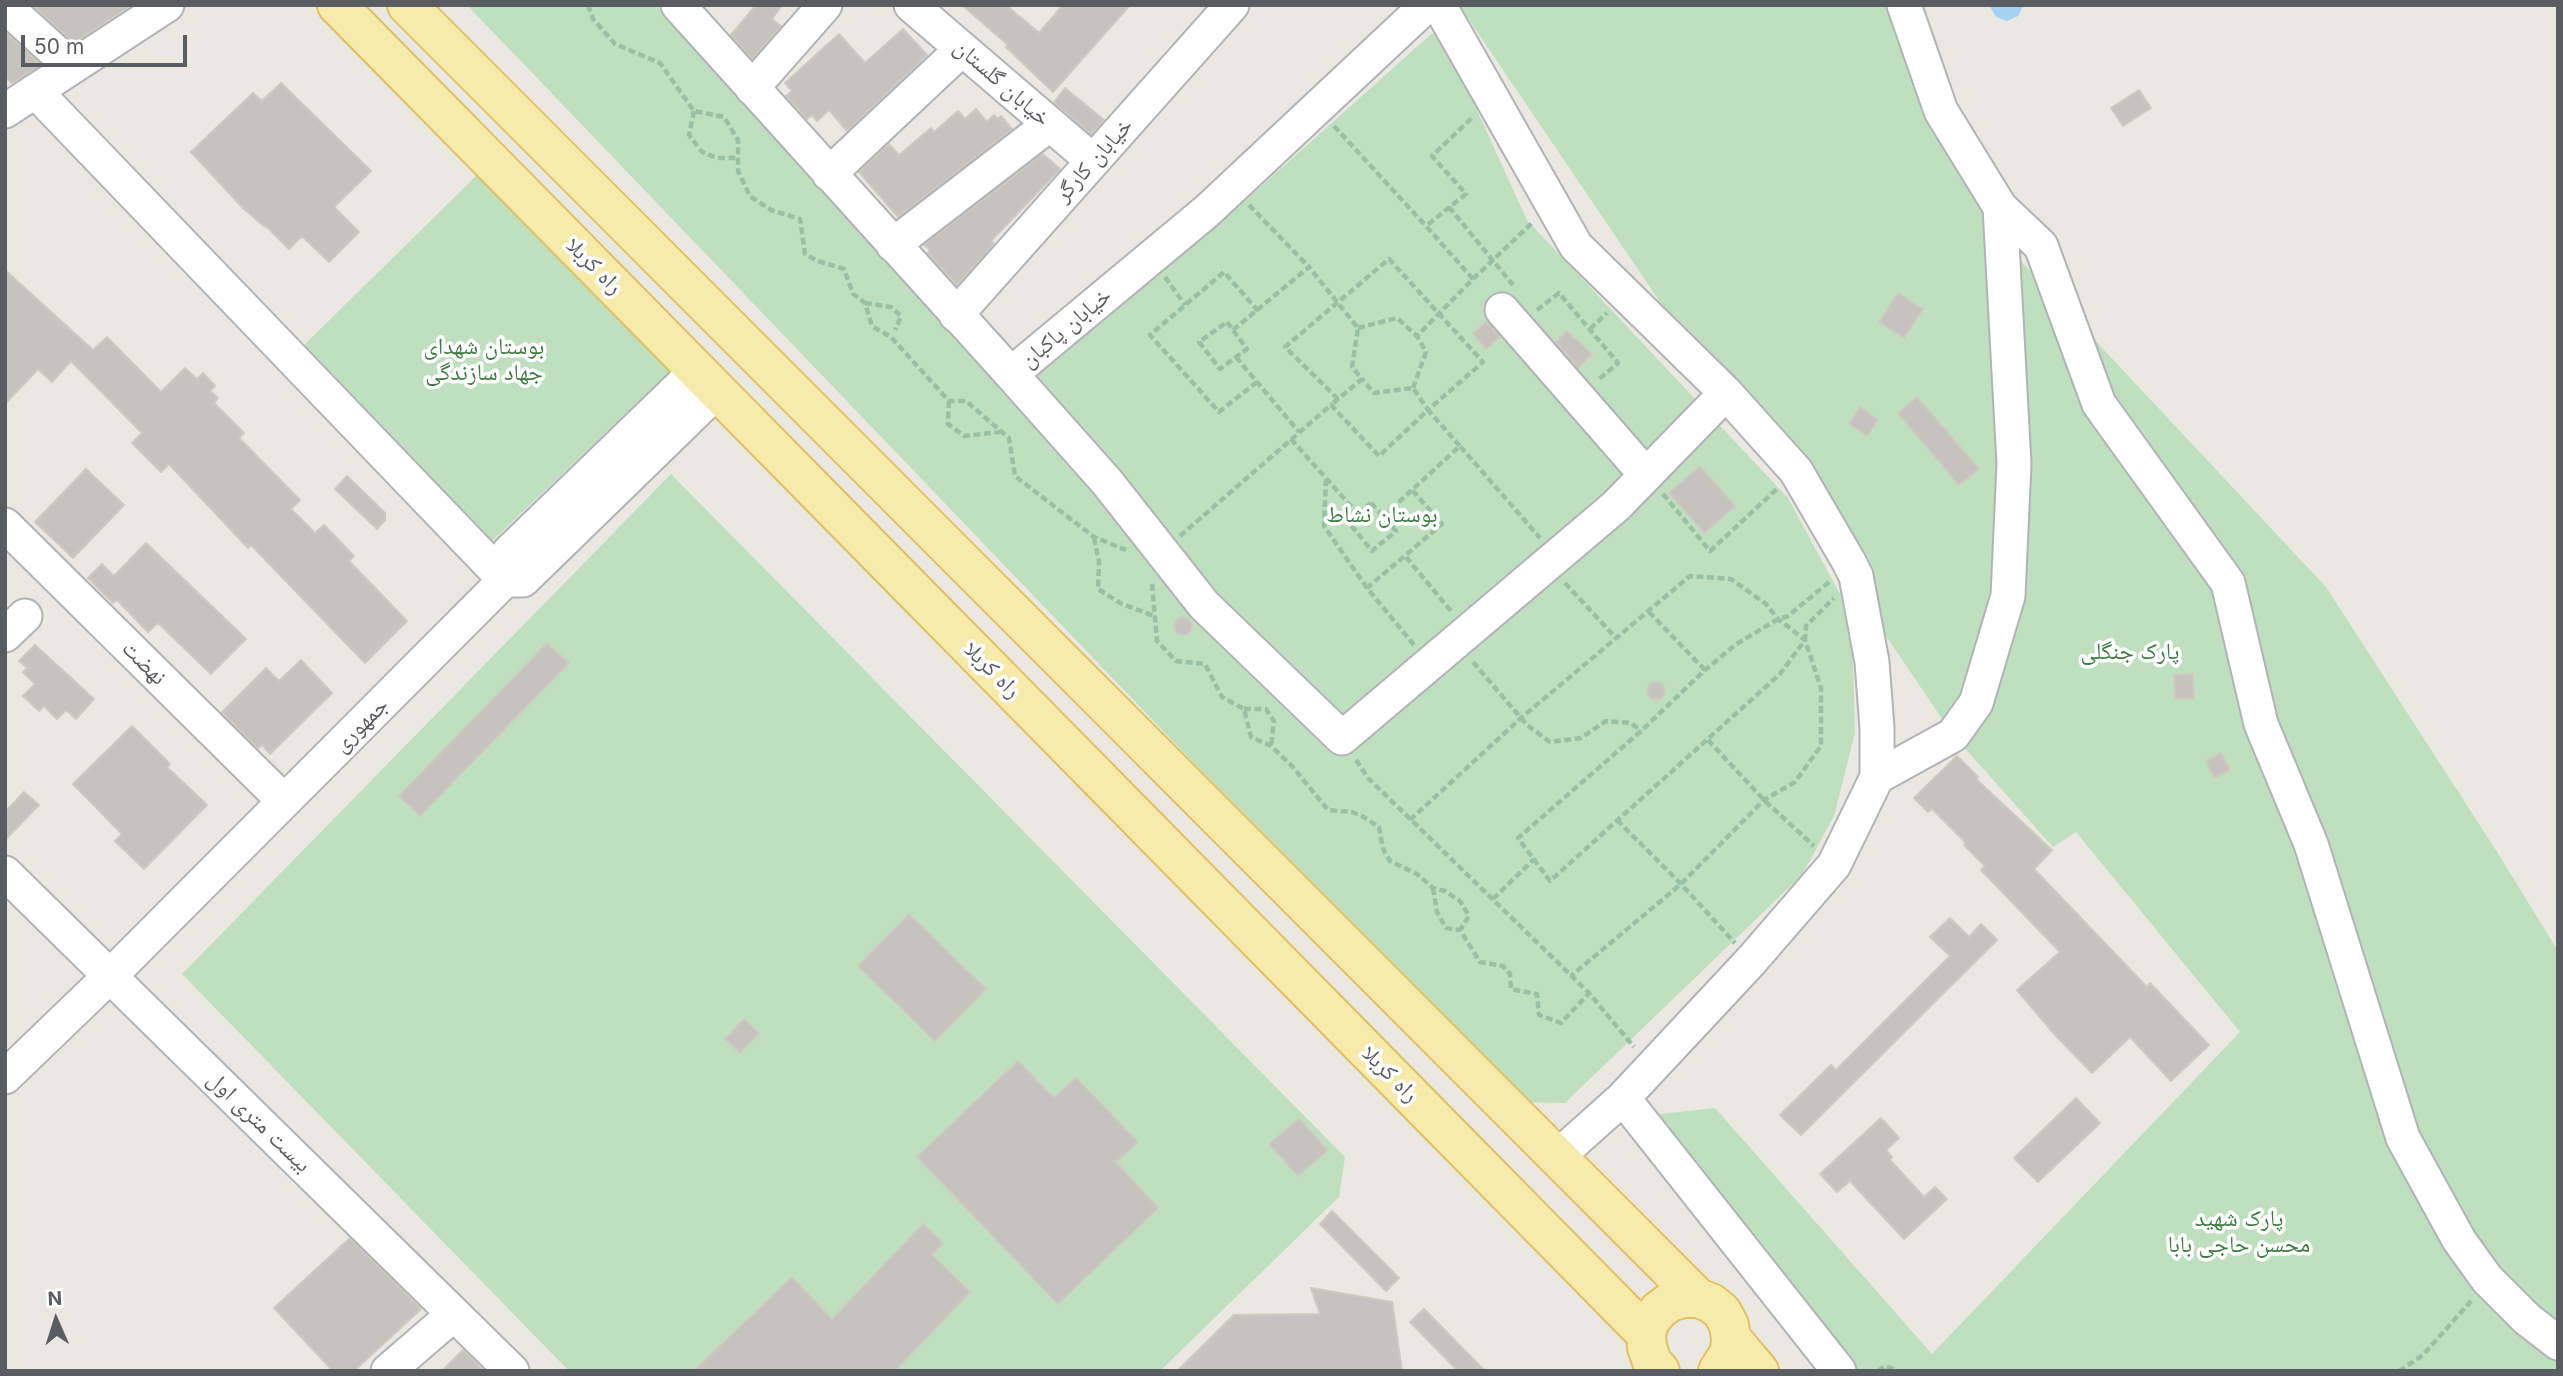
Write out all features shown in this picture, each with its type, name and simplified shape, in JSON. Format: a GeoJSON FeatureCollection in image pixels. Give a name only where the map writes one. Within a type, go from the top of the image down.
{"type":"FeatureCollection","features":[{"type":"Feature","properties":{"kind":"main road","name":"راه کربلا"},"geometry":{"type":"LineString","coordinates":[[337,5],[705,379],[1644,1356]]}},
{"type":"Feature","properties":{"kind":"main road"},"geometry":{"type":"LineString","coordinates":[[409,6],[1698,1298]]}},
{"type":"Feature","properties":{"kind":"main road"},"geometry":{"type":"LineString","coordinates":[[1644,1356],[1650,1321],[1659,1310],[1670,1302],[1683,1298],[1698,1298],[1711,1303],[1729,1325],[1725,1354],[1759,1371]]}},
{"type":"Feature","properties":{"kind":"street"},"geometry":{"type":"LineString","coordinates":[[5,111],[167,5]]}},
{"type":"Feature","properties":{"kind":"street","name":"خیابان پاکبان"},"geometry":{"type":"LineString","coordinates":[[678,5],[1011,374],[1207,211],[1427,5]]}},
{"type":"Feature","properties":{"kind":"street"},"geometry":{"type":"LineString","coordinates":[[752,88],[825,5]]}},
{"type":"Feature","properties":{"kind":"street","name":"خیابان گلستان"},"geometry":{"type":"LineString","coordinates":[[911,5],[1093,161]]}},
{"type":"Feature","properties":{"kind":"street","name":"خیابان کارگر"},"geometry":{"type":"LineString","coordinates":[[956,315],[1232,5]]}},
{"type":"Feature","properties":{"kind":"street"},"geometry":{"type":"LineString","coordinates":[[1439,5],[1576,246],[1726,393],[1796,471],[1853,569],[1872,662],[1877,727],[1877,778],[1834,865],[1751,961],[1623,1098],[1556,1157]]}},
{"type":"Feature","properties":{"kind":"street"},"geometry":{"type":"LineString","coordinates":[[1903,5],[1941,111],[2000,206],[2041,246],[2099,404],[2228,583],[2261,724],[2311,844],[2403,1138],[2459,1240],[2487,1279],[2526,1319],[2558,1343]]}},
{"type":"Feature","properties":{"kind":"street"},"geometry":{"type":"LineString","coordinates":[[5,6],[72,67]]}},
{"type":"Feature","properties":{"kind":"street"},"geometry":{"type":"LineString","coordinates":[[829,174],[962,49]]}},
{"type":"Feature","properties":{"kind":"street"},"geometry":{"type":"LineString","coordinates":[[36,91],[505,580]]}},
{"type":"Feature","properties":{"kind":"street"},"geometry":{"type":"LineString","coordinates":[[893,245],[1049,124]]}},
{"type":"Feature","properties":{"kind":"street"},"geometry":{"type":"LineString","coordinates":[[1877,778],[1953,735],[1976,703],[2008,596],[2014,464],[2000,206]]}},
{"type":"Feature","properties":{"kind":"street"},"geometry":{"type":"LineString","coordinates":[[1510,300],[1578,397],[1646,475]]}},
{"type":"Feature","properties":{"kind":"street"},"geometry":{"type":"LineString","coordinates":[[1011,374],[1107,482],[1157,565],[1204,604],[1342,738],[1540,550],[1616,506],[1726,393]]}},
{"type":"Feature","properties":{"kind":"street","name":"جمهوری"},"geometry":{"type":"LineString","coordinates":[[5,1077],[110,976],[505,580],[523,580],[708,400],[705,379]]}},
{"type":"Feature","properties":{"kind":"street","name":"نهضت"},"geometry":{"type":"LineString","coordinates":[[5,525],[284,802]]}},
{"type":"Feature","properties":{"kind":"street","name":"بیست متری اول"},"geometry":{"type":"LineString","coordinates":[[5,873],[512,1371]]}},
{"type":"Feature","properties":{"kind":"street"},"geometry":{"type":"LineString","coordinates":[[1623,1098],[1839,1371]]}},
{"type":"Feature","properties":{"kind":"street"},"geometry":{"type":"LineString","coordinates":[[388,1371],[454,1314]]}},
{"type":"Feature","properties":{"kind":"path"},"geometry":{"type":"LineString","coordinates":[[588,5],[593,19],[615,44],[660,63],[694,111],[724,117],[738,140],[738,171],[750,196],[771,210],[800,219],[805,254],[844,269],[853,294],[865,303],[891,307],[901,316],[895,330]]}},
{"type":"Feature","properties":{"kind":"path"},"geometry":{"type":"LineString","coordinates":[[1426,226],[1466,194],[1432,156],[1492,99]]}},
{"type":"Feature","properties":{"kind":"path"},"geometry":{"type":"LineString","coordinates":[[1317,108],[1474,279]]}},
{"type":"Feature","properties":{"kind":"path"},"geometry":{"type":"LineString","coordinates":[[694,111],[689,135],[702,152],[717,158],[738,158]]}},
{"type":"Feature","properties":{"kind":"path"},"geometry":{"type":"LineString","coordinates":[[1232,187],[1309,267],[1358,328],[1352,367],[1374,393],[1413,388]]}},
{"type":"Feature","properties":{"kind":"path"},"geometry":{"type":"LineString","coordinates":[[1417,335],[1552,204]]}},
{"type":"Feature","properties":{"kind":"path"},"geometry":{"type":"LineString","coordinates":[[1449,207],[1493,261],[1510,300]]}},
{"type":"Feature","properties":{"kind":"path"},"geometry":{"type":"LineString","coordinates":[[1331,405],[1379,456],[1483,362],[1389,259],[1286,347],[1338,399]]}},
{"type":"Feature","properties":{"kind":"path"},"geometry":{"type":"LineString","coordinates":[[1233,330],[1309,267]]}},
{"type":"Feature","properties":{"kind":"path"},"geometry":{"type":"LineString","coordinates":[[1257,382],[1219,412],[1150,335],[1224,272],[1258,311]]}},
{"type":"Feature","properties":{"kind":"path"},"geometry":{"type":"LineString","coordinates":[[1535,311],[1559,293],[1618,363],[1578,397]]}},
{"type":"Feature","properties":{"kind":"path"},"geometry":{"type":"LineString","coordinates":[[865,303],[872,326],[891,337],[949,401],[948,424],[964,436],[1002,432]]}},
{"type":"Feature","properties":{"kind":"path"},"geometry":{"type":"LineString","coordinates":[[1358,328],[1397,318],[1417,335],[1426,352],[1413,388]]}},
{"type":"Feature","properties":{"kind":"path"},"geometry":{"type":"LineString","coordinates":[[1227,322],[1233,330],[1247,349],[1220,369],[1199,342],[1227,322]]}},
{"type":"Feature","properties":{"kind":"path"},"geometry":{"type":"LineString","coordinates":[[1236,357],[1299,432]]}},
{"type":"Feature","properties":{"kind":"path"},"geometry":{"type":"LineString","coordinates":[[1271,746],[1273,721],[1266,709],[1244,709],[1222,697],[1205,664],[1176,661],[1157,641],[1154,616],[1157,565],[1291,439],[1362,379]]}},
{"type":"Feature","properties":{"kind":"path"},"geometry":{"type":"LineString","coordinates":[[1413,388],[1540,550],[1617,639]]}},
{"type":"Feature","properties":{"kind":"path"},"geometry":{"type":"LineString","coordinates":[[949,401],[966,401],[1009,438],[1015,476],[1094,537],[1127,551]]}},
{"type":"Feature","properties":{"kind":"path"},"geometry":{"type":"LineString","coordinates":[[1291,439],[1358,514]]}},
{"type":"Feature","properties":{"kind":"path"},"geometry":{"type":"LineString","coordinates":[[1383,516],[1460,446]]}},
{"type":"Feature","properties":{"kind":"path"},"geometry":{"type":"LineString","coordinates":[[1646,475],[1710,551],[1796,471]]}},
{"type":"Feature","properties":{"kind":"path"},"geometry":{"type":"LineString","coordinates":[[1326,479],[1324,526],[1367,588],[1416,648]]}},
{"type":"Feature","properties":{"kind":"path"},"geometry":{"type":"LineString","coordinates":[[1367,588],[1441,524],[1412,490]]}},
{"type":"Feature","properties":{"kind":"path"},"geometry":{"type":"LineString","coordinates":[[1371,503],[1396,531],[1373,551],[1351,525],[1358,514],[1371,503]]}},
{"type":"Feature","properties":{"kind":"path"},"geometry":{"type":"LineString","coordinates":[[1540,550],[1551,530]]}},
{"type":"Feature","properties":{"kind":"path"},"geometry":{"type":"LineString","coordinates":[[1094,537],[1100,562],[1098,589],[1122,604],[1154,616]]}},
{"type":"Feature","properties":{"kind":"path"},"geometry":{"type":"LineString","coordinates":[[1406,557],[1521,719],[1550,742],[1581,738],[1606,721],[1631,723],[1641,731]]}},
{"type":"Feature","properties":{"kind":"path"},"geometry":{"type":"LineString","coordinates":[[1805,640],[1780,674],[1550,881],[1518,838],[1735,645],[1778,619],[1788,617],[1853,569]]}},
{"type":"Feature","properties":{"kind":"path"},"geometry":{"type":"LineString","coordinates":[[1571,976],[1681,884],[1764,800],[1795,782],[1821,746],[1821,688],[1805,640],[1806,625],[1853,569]]}},
{"type":"Feature","properties":{"kind":"path"},"geometry":{"type":"LineString","coordinates":[[1410,820],[1521,719],[1690,576],[1731,579],[1766,604],[1778,619],[1805,640]]}},
{"type":"Feature","properties":{"kind":"path"},"geometry":{"type":"LineString","coordinates":[[1649,611],[1705,670]]}},
{"type":"Feature","properties":{"kind":"path"},"geometry":{"type":"LineString","coordinates":[[1244,709],[1251,737],[1271,746],[1292,766],[1328,810],[1352,812],[1379,827],[1383,849],[1390,861],[1417,874],[1433,888],[1445,891],[1460,901],[1469,916],[1460,930]]}},
{"type":"Feature","properties":{"kind":"path"},"geometry":{"type":"LineString","coordinates":[[1342,738],[1367,778],[1589,993],[1650,1067]]}},
{"type":"Feature","properties":{"kind":"path"},"geometry":{"type":"LineString","coordinates":[[1708,740],[1764,800],[1834,865]]}},
{"type":"Feature","properties":{"kind":"path"},"geometry":{"type":"LineString","coordinates":[[1617,820],[1681,884],[1751,961]]}},
{"type":"Feature","properties":{"kind":"path"},"geometry":{"type":"LineString","coordinates":[[1493,899],[1534,859]]}},
{"type":"Feature","properties":{"kind":"path"},"geometry":{"type":"LineString","coordinates":[[1433,888],[1437,912],[1446,928],[1460,930]]}},
{"type":"Feature","properties":{"kind":"path"},"geometry":{"type":"LineString","coordinates":[[1460,930],[1479,962],[1503,966],[1510,974],[1511,989],[1537,994],[1539,1015],[1560,1023],[1589,993]]}},
{"type":"Feature","properties":{"kind":"path"},"geometry":{"type":"LineString","coordinates":[[2399,1371],[2423,1355],[2466,1308],[2487,1279]]}},
{"type":"Feature","properties":{"kind":"path"},"geometry":{"type":"LineString","coordinates":[[1878,1371],[1885,1366],[1898,1371]]}},
{"type":"Feature","properties":{"kind":"green space","name":"بوستان نشاط"},"geometry":{"type":"Polygon","coordinates":[[[467,5],[656,5],[1009,390],[1220,223],[1439,27],[1527,220],[1788,498],[1841,596],[1853,661],[1855,733],[1834,816],[1802,875],[1565,1103],[1519,1102],[467,5]]]}},
{"type":"Feature","properties":{"kind":"green space","name":"پارک جنگلی"},"geometry":{"type":"Polygon","coordinates":[[[1459,5],[1896,5],[2002,241],[2326,587],[2558,951],[2558,1371],[1856,1371],[1653,1115],[1715,1108],[1932,1354],[2240,1032],[2076,832],[2053,847],[1953,735],[1459,5]]]}},
{"type":"Feature","properties":{"kind":"green space","name":"بوستان شهدای جهاد سازندگی"},"geometry":{"type":"Polygon","coordinates":[[[478,174],[672,369],[489,544],[297,352],[478,174]]]}},
{"type":"Feature","properties":{"kind":"green space"},"geometry":{"type":"Polygon","coordinates":[[[671,474],[1345,1157],[1339,1197],[1160,1371],[569,1371],[182,974],[671,474]]]}},
{"type":"Feature","properties":{"kind":"water"},"geometry":{"type":"Polygon","coordinates":[[[1989,5],[2024,5],[2018,16],[2007,21],[1996,17],[1989,5]]]}},
{"type":"Feature","properties":{"kind":"building"},"geometry":{"type":"Polygon","coordinates":[[[33,5],[131,5],[74,43],[33,5]]]}},
{"type":"Feature","properties":{"kind":"building"},"geometry":{"type":"Polygon","coordinates":[[[756,5],[782,5],[772,19],[781,26],[752,59],[731,35],[756,5]]]}},
{"type":"Feature","properties":{"kind":"building"},"geometry":{"type":"Polygon","coordinates":[[[962,5],[1006,5],[1039,33],[1063,5],[1130,5],[1053,92],[1006,47],[1008,45],[962,5]]]}},
{"type":"Feature","properties":{"kind":"building"},"geometry":{"type":"Polygon","coordinates":[[[903,29],[927,55],[847,131],[829,110],[817,121],[812,115],[807,119],[786,96],[792,91],[785,83],[839,34],[865,63],[903,29]]]}},
{"type":"Feature","properties":{"kind":"building"},"geometry":{"type":"Polygon","coordinates":[[[5,32],[41,65],[12,83],[5,76],[5,32]]]}},
{"type":"Feature","properties":{"kind":"building"},"geometry":{"type":"Polygon","coordinates":[[[281,83],[371,171],[334,207],[359,232],[329,262],[302,236],[289,249],[243,208],[191,152],[253,93],[262,101],[281,83]]]}},
{"type":"Feature","properties":{"kind":"building"},"geometry":{"type":"Polygon","coordinates":[[[1065,88],[1104,120],[1091,134],[1054,102],[1065,88]]]}},
{"type":"Feature","properties":{"kind":"building"},"geometry":{"type":"Polygon","coordinates":[[[2139,90],[2151,108],[2123,126],[2111,108],[2139,90]]]}},
{"type":"Feature","properties":{"kind":"building"},"geometry":{"type":"Polygon","coordinates":[[[976,109],[987,122],[994,115],[998,119],[1001,116],[1012,129],[898,217],[859,172],[889,144],[899,155],[931,128],[934,132],[958,111],[965,119],[976,109]]]}},
{"type":"Feature","properties":{"kind":"building"},"geometry":{"type":"Polygon","coordinates":[[[1043,154],[1060,169],[991,241],[994,244],[957,285],[924,245],[1043,154]]]}},
{"type":"Feature","properties":{"kind":"building"},"geometry":{"type":"Polygon","coordinates":[[[5,270],[93,350],[107,337],[161,392],[185,368],[197,379],[203,373],[215,386],[210,391],[218,398],[214,403],[244,433],[239,438],[300,500],[291,509],[315,533],[324,525],[354,556],[349,561],[407,621],[365,663],[251,545],[248,548],[169,464],[161,472],[132,443],[142,433],[71,361],[52,382],[38,369],[5,404],[5,270]]]}},
{"type":"Feature","properties":{"kind":"building"},"geometry":{"type":"Polygon","coordinates":[[[1898,293],[1923,309],[1904,338],[1879,322],[1898,293]]]}},
{"type":"Feature","properties":{"kind":"building"},"geometry":{"type":"Polygon","coordinates":[[[1486,322],[1500,337],[1486,349],[1473,333],[1486,322]]]}},
{"type":"Feature","properties":{"kind":"building"},"geometry":{"type":"Polygon","coordinates":[[[1567,331],[1592,354],[1578,368],[1556,342],[1567,331]]]}},
{"type":"Feature","properties":{"kind":"building"},"geometry":{"type":"Polygon","coordinates":[[[1917,397],[1979,469],[1959,485],[1898,413],[1917,397]]]}},
{"type":"Feature","properties":{"kind":"building"},"geometry":{"type":"Polygon","coordinates":[[[1860,407],[1878,420],[1867,436],[1849,424],[1860,407]]]}},
{"type":"Feature","properties":{"kind":"building"},"geometry":{"type":"Polygon","coordinates":[[[1700,466],[1735,506],[1704,533],[1669,493],[1700,466]]]}},
{"type":"Feature","properties":{"kind":"building"},"geometry":{"type":"Polygon","coordinates":[[[86,469],[124,505],[73,558],[35,522],[86,469]]]}},
{"type":"Feature","properties":{"kind":"building"},"geometry":{"type":"Polygon","coordinates":[[[347,476],[385,513],[385,520],[377,529],[335,489],[347,476]]]}},
{"type":"Feature","properties":{"kind":"building"},"geometry":{"type":"Polygon","coordinates":[[[146,543],[246,639],[211,674],[158,623],[148,632],[117,600],[113,603],[88,578],[102,564],[114,576],[146,543]]]}},
{"type":"Feature","properties":{"kind":"building"},"geometry":{"type":"Polygon","coordinates":[[[1183,617],[1189,620],[1192,626],[1189,632],[1183,635],[1177,632],[1174,626],[1177,620],[1183,617]]]}},
{"type":"Feature","properties":{"kind":"building"},"geometry":{"type":"Polygon","coordinates":[[[547,643],[569,663],[420,816],[399,796],[547,643]]]}},
{"type":"Feature","properties":{"kind":"building"},"geometry":{"type":"Polygon","coordinates":[[[35,645],[94,699],[76,719],[66,710],[57,719],[44,706],[39,711],[23,696],[35,684],[23,672],[27,668],[19,661],[35,645]]]}},
{"type":"Feature","properties":{"kind":"building"},"geometry":{"type":"Polygon","coordinates":[[[301,660],[332,693],[270,754],[262,745],[258,748],[222,712],[266,668],[279,681],[301,660]]]}},
{"type":"Feature","properties":{"kind":"building"},"geometry":{"type":"Polygon","coordinates":[[[2193,674],[2194,699],[2175,699],[2174,675],[2193,674]]]}},
{"type":"Feature","properties":{"kind":"building"},"geometry":{"type":"Polygon","coordinates":[[[1652,682],[1660,682],[1665,691],[1663,698],[1652,700],[1647,695],[1647,687],[1652,682]]]}},
{"type":"Feature","properties":{"kind":"building"},"geometry":{"type":"Polygon","coordinates":[[[132,726],[170,764],[167,767],[207,805],[144,869],[115,841],[122,834],[73,784],[132,726]]]}},
{"type":"Feature","properties":{"kind":"building"},"geometry":{"type":"Polygon","coordinates":[[[2221,753],[2230,770],[2214,778],[2206,761],[2221,753]]]}},
{"type":"Feature","properties":{"kind":"building"},"geometry":{"type":"Polygon","coordinates":[[[1957,756],[1978,777],[1976,779],[2052,850],[2034,869],[2147,987],[2150,983],[2209,1045],[2171,1081],[2130,1037],[2092,1073],[2017,990],[2060,952],[1981,870],[1985,866],[1964,845],[1966,843],[1932,809],[1928,812],[1914,798],[1957,756]]]}},
{"type":"Feature","properties":{"kind":"building"},"geometry":{"type":"Polygon","coordinates":[[[24,792],[39,805],[5,840],[5,812],[24,792]]]}},
{"type":"Feature","properties":{"kind":"building"},"geometry":{"type":"Polygon","coordinates":[[[909,914],[986,989],[935,1041],[858,966],[909,914]]]}},
{"type":"Feature","properties":{"kind":"building"},"geometry":{"type":"Polygon","coordinates":[[[1950,918],[1969,937],[1981,924],[1997,940],[1801,1135],[1780,1115],[1831,1065],[1836,1070],[1950,956],[1930,937],[1950,918]]]}},
{"type":"Feature","properties":{"kind":"building"},"geometry":{"type":"Polygon","coordinates":[[[744,1019],[759,1033],[740,1053],[725,1039],[744,1019]]]}},
{"type":"Feature","properties":{"kind":"building"},"geometry":{"type":"Polygon","coordinates":[[[1018,1061],[1054,1098],[1076,1078],[1138,1142],[1116,1162],[1158,1208],[1058,1304],[917,1157],[1018,1061]]]}},
{"type":"Feature","properties":{"kind":"building"},"geometry":{"type":"Polygon","coordinates":[[[2076,1098],[2100,1123],[2038,1182],[2014,1158],[2076,1098]]]}},
{"type":"Feature","properties":{"kind":"building"},"geometry":{"type":"Polygon","coordinates":[[[1881,1118],[1899,1138],[1886,1150],[1892,1157],[1890,1160],[1924,1197],[1935,1187],[1947,1199],[1904,1239],[1850,1181],[1837,1192],[1820,1174],[1881,1118]]]}},
{"type":"Feature","properties":{"kind":"building"},"geometry":{"type":"Polygon","coordinates":[[[1299,1119],[1328,1150],[1298,1176],[1269,1144],[1299,1119]]]}},
{"type":"Feature","properties":{"kind":"building"},"geometry":{"type":"Polygon","coordinates":[[[1332,1211],[1399,1278],[1386,1291],[1320,1224],[1332,1211]]]}},
{"type":"Feature","properties":{"kind":"building"},"geometry":{"type":"Polygon","coordinates":[[[923,1224],[943,1243],[932,1255],[970,1292],[895,1371],[694,1371],[792,1277],[832,1319],[923,1224]]]}},
{"type":"Feature","properties":{"kind":"building"},"geometry":{"type":"Polygon","coordinates":[[[350,1238],[421,1309],[354,1371],[333,1371],[274,1308],[350,1238]]]}},
{"type":"Feature","properties":{"kind":"building"},"geometry":{"type":"Polygon","coordinates":[[[1311,1288],[1392,1302],[1402,1371],[1177,1371],[1234,1315],[1320,1314],[1311,1288]]]}},
{"type":"Feature","properties":{"kind":"building"},"geometry":{"type":"Polygon","coordinates":[[[1424,1309],[1485,1371],[1458,1371],[1410,1322],[1424,1309]]]}},
{"type":"Feature","properties":{"kind":"building"},"geometry":{"type":"Polygon","coordinates":[[[463,1350],[484,1371],[442,1371],[463,1350]]]}},
{"type":"Feature","properties":{"kind":"park label","name":"پارک شهید محسن حاجی بابا"},"geometry":{"type":"Point","coordinates":[2239,1232]}}]}
